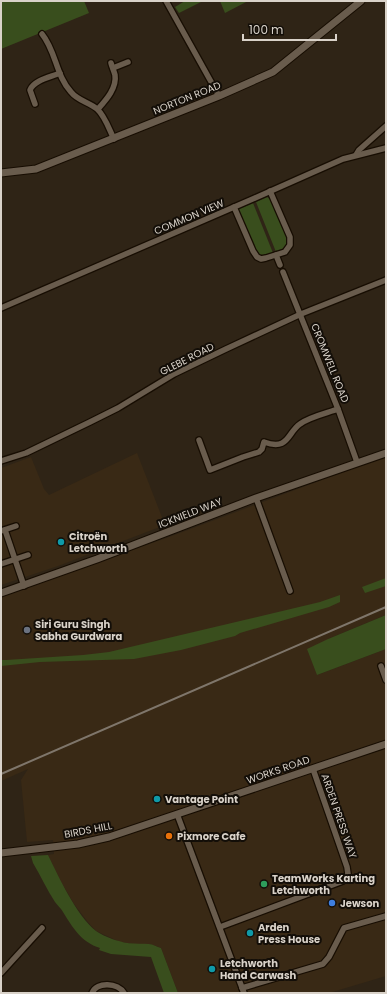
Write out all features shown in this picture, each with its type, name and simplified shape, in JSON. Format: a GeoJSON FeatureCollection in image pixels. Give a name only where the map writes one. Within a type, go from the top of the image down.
{"type":"FeatureCollection","features":[{"type":"Feature","properties":{"kind":"street"},"geometry":{"type":"LineString","coordinates":[[166,1],[219,96]]}},
{"type":"Feature","properties":{"kind":"street","name":"NORTON ROAD"},"geometry":{"type":"LineString","coordinates":[[1,173],[36,169],[114,139],[273,72],[361,1]]}},
{"type":"Feature","properties":{"kind":"street"},"geometry":{"type":"LineString","coordinates":[[42,34],[53,52],[60,73],[70,92],[80,100],[98,109],[114,139]]}},
{"type":"Feature","properties":{"kind":"street"},"geometry":{"type":"LineString","coordinates":[[98,109],[110,94],[114,84],[115,76],[112,66],[128,62]]}},
{"type":"Feature","properties":{"kind":"street"},"geometry":{"type":"LineString","coordinates":[[35,104],[30,87],[60,73]]}},
{"type":"Feature","properties":{"kind":"street"},"geometry":{"type":"LineString","coordinates":[[356,155],[359,150],[386,126]]}},
{"type":"Feature","properties":{"kind":"street","name":"COMMON VIEW"},"geometry":{"type":"LineString","coordinates":[[1,308],[343,159],[386,148]]}},
{"type":"Feature","properties":{"kind":"street"},"geometry":{"type":"LineString","coordinates":[[234,207],[257,257],[261,259],[284,252],[290,245],[290,237],[270,191]]}},
{"type":"Feature","properties":{"kind":"street"},"geometry":{"type":"LineString","coordinates":[[276,255],[280,265]]}},
{"type":"Feature","properties":{"kind":"street","name":"CROMWELL ROAD"},"geometry":{"type":"LineString","coordinates":[[283,272],[301,314],[357,462]]}},
{"type":"Feature","properties":{"kind":"street","name":"GLEBE ROAD"},"geometry":{"type":"LineString","coordinates":[[1,461],[26,453],[77,429],[118,408],[174,374],[301,314],[386,280]]}},
{"type":"Feature","properties":{"kind":"street"},"geometry":{"type":"LineString","coordinates":[[199,440],[210,470],[259,452],[262,449],[264,442],[274,444],[284,442],[300,424],[338,409]]}},
{"type":"Feature","properties":{"kind":"street","name":"ICKNIELD WAY"},"geometry":{"type":"LineString","coordinates":[[1,593],[97,559],[256,498],[386,453]]}},
{"type":"Feature","properties":{"kind":"street"},"geometry":{"type":"LineString","coordinates":[[256,498],[290,591]]}},
{"type":"Feature","properties":{"kind":"street"},"geometry":{"type":"LineString","coordinates":[[16,526],[3,531],[15,559],[24,586]]}},
{"type":"Feature","properties":{"kind":"street"},"geometry":{"type":"LineString","coordinates":[[1,564],[28,555]]}},
{"type":"Feature","properties":{"kind":"street"},"geometry":{"type":"LineString","coordinates":[[381,666],[386,680]]}},
{"type":"Feature","properties":{"kind":"street","name":"WORKS ROAD"},"geometry":{"type":"LineString","coordinates":[[177,814],[386,744]]}},
{"type":"Feature","properties":{"kind":"street","name":"ARDEN PRESS WAY"},"geometry":{"type":"LineString","coordinates":[[220,927],[344,881],[348,874],[347,867],[312,769]]}},
{"type":"Feature","properties":{"kind":"street"},"geometry":{"type":"LineString","coordinates":[[177,814],[243,991],[323,964],[344,928],[386,916]]}},
{"type":"Feature","properties":{"kind":"street","name":"BIRDS HILL"},"geometry":{"type":"LineString","coordinates":[[1,853],[78,844],[109,837],[177,814]]}},
{"type":"Feature","properties":{"kind":"street"},"geometry":{"type":"LineString","coordinates":[[1,973],[42,928]]}},
{"type":"Feature","properties":{"kind":"street"},"geometry":{"type":"LineString","coordinates":[[92,993],[96,988],[105,984],[120,988],[124,993]]}},
{"type":"Feature","properties":{"kind":"shaded area"},"geometry":{"type":"Polygon","coordinates":[[[137,453],[165,525],[58,566],[1,585],[1,468],[31,457],[44,489],[49,495],[137,453]]]}},
{"type":"Feature","properties":{"kind":"shaded area"},"geometry":{"type":"Polygon","coordinates":[[[386,456],[386,615],[328,639],[317,675],[386,649],[386,976],[329,993],[178,993],[161,948],[150,944],[120,942],[96,931],[87,921],[74,904],[48,855],[54,854],[53,840],[27,842],[21,780],[28,769],[1,781],[1,596],[169,537],[386,456]]]}},
{"type":"Feature","properties":{"kind":"green space"},"geometry":{"type":"Polygon","coordinates":[[[1,1],[84,1],[89,13],[1,49],[1,1]]]}},
{"type":"Feature","properties":{"kind":"green space"},"geometry":{"type":"Polygon","coordinates":[[[185,1],[203,1],[179,13],[175,7],[185,1]]]}},
{"type":"Feature","properties":{"kind":"green space"},"geometry":{"type":"Polygon","coordinates":[[[220,1],[248,1],[225,13],[220,1]]]}},
{"type":"Feature","properties":{"kind":"green space"},"geometry":{"type":"Polygon","coordinates":[[[267,197],[271,200],[288,240],[286,247],[276,252],[256,202],[267,197]]]}},
{"type":"Feature","properties":{"kind":"green space"},"geometry":{"type":"Polygon","coordinates":[[[253,203],[273,253],[261,255],[255,251],[239,212],[239,209],[253,203]]]}},
{"type":"Feature","properties":{"kind":"green space"},"geometry":{"type":"Polygon","coordinates":[[[386,578],[386,586],[365,593],[362,587],[386,578]]]}},
{"type":"Feature","properties":{"kind":"green space"},"geometry":{"type":"Polygon","coordinates":[[[340,595],[340,602],[329,607],[240,633],[235,636],[181,650],[134,659],[40,662],[1,666],[1,660],[109,652],[320,602],[340,595]]]}},
{"type":"Feature","properties":{"kind":"green space"},"geometry":{"type":"Polygon","coordinates":[[[386,615],[386,649],[317,675],[307,649],[386,615]]]}},
{"type":"Feature","properties":{"kind":"green space"},"geometry":{"type":"Polygon","coordinates":[[[48,855],[75,906],[96,931],[107,937],[123,942],[150,944],[161,948],[178,993],[164,993],[151,957],[111,954],[99,950],[100,948],[88,942],[78,934],[52,897],[33,863],[31,856],[48,855]]]}},
{"type":"Feature","properties":{"kind":"railway"},"geometry":{"type":"LineString","coordinates":[[1,774],[386,607]]}},
{"type":"Feature","properties":{"kind":"place","name":"Citroën Letchworth"},"geometry":{"type":"Point","coordinates":[61,542]}},
{"type":"Feature","properties":{"kind":"place","name":"Siri Guru Singh Sabha Gurdwara"},"geometry":{"type":"Point","coordinates":[27,630]}},
{"type":"Feature","properties":{"kind":"place","name":"Vantage Point"},"geometry":{"type":"Point","coordinates":[157,799]}},
{"type":"Feature","properties":{"kind":"place","name":"Pixmore Cafe"},"geometry":{"type":"Point","coordinates":[169,836]}},
{"type":"Feature","properties":{"kind":"place","name":"TeamWorks Karting Letchworth"},"geometry":{"type":"Point","coordinates":[264,884]}},
{"type":"Feature","properties":{"kind":"place","name":"Jewson"},"geometry":{"type":"Point","coordinates":[332,903]}},
{"type":"Feature","properties":{"kind":"place","name":"Arden Press House"},"geometry":{"type":"Point","coordinates":[250,933]}},
{"type":"Feature","properties":{"kind":"place","name":"Letchworth Hand Carwash"},"geometry":{"type":"Point","coordinates":[212,969]}}]}
